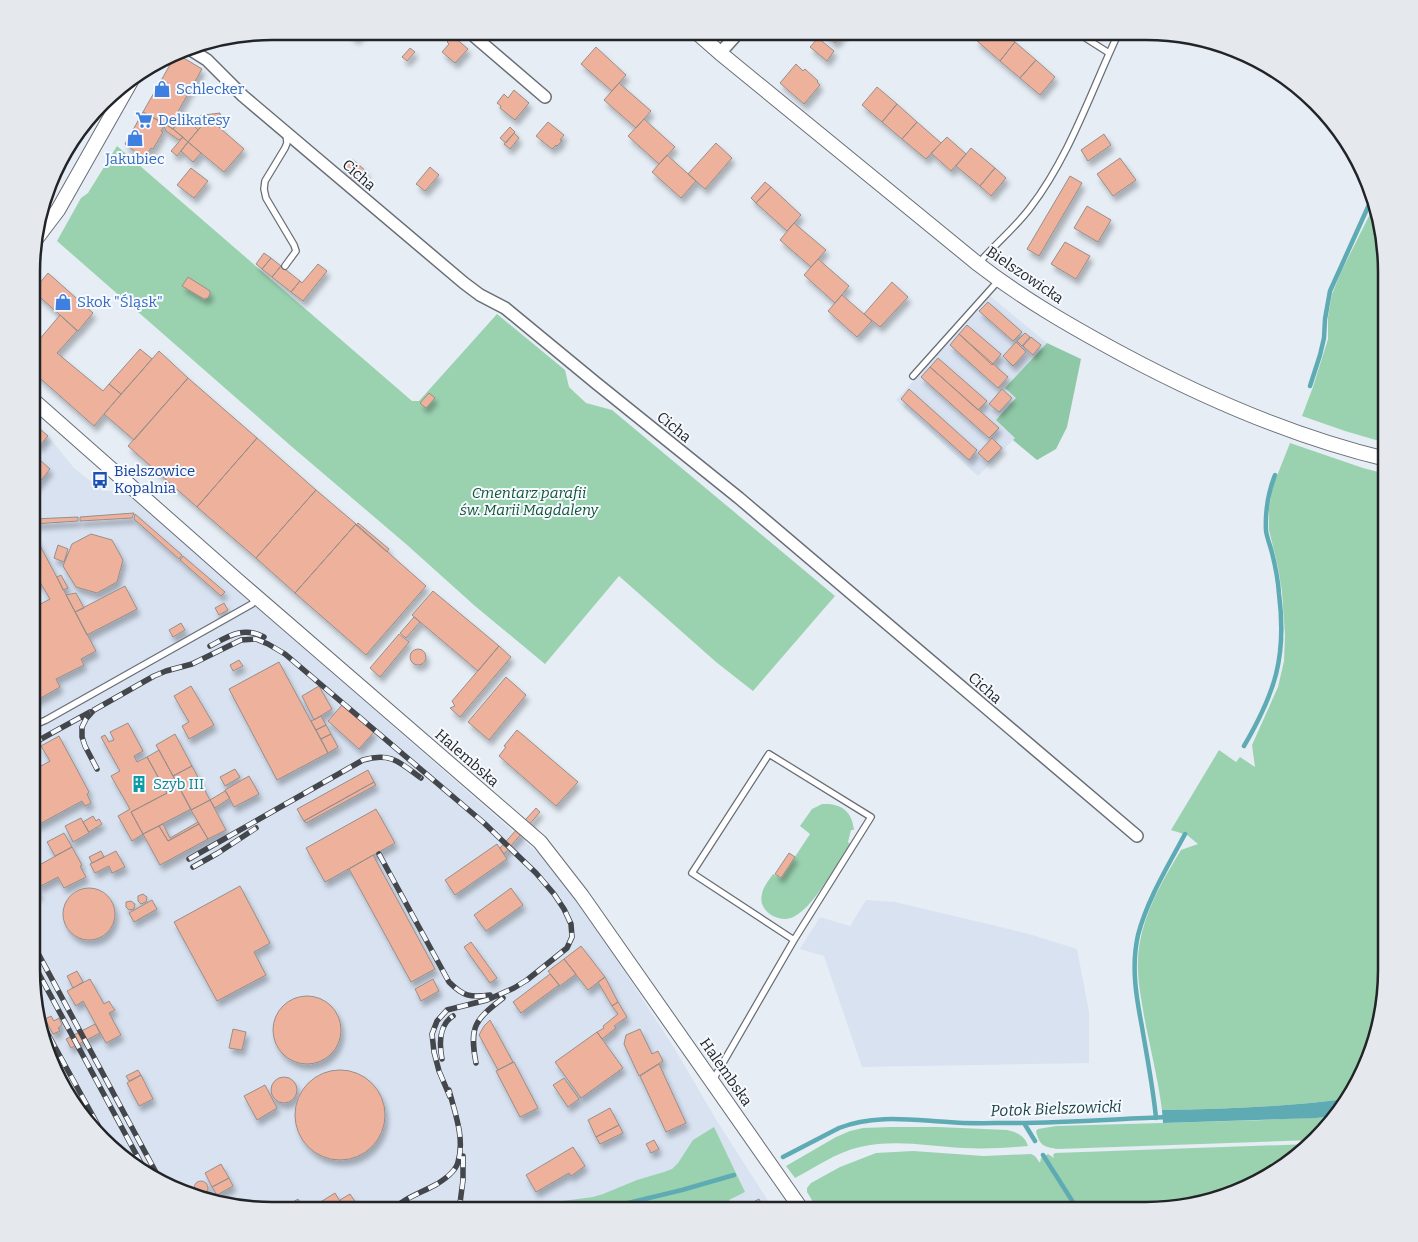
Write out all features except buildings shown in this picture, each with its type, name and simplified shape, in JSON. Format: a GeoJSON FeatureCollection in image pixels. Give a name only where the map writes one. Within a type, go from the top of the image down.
{"type":"FeatureCollection","features":[{"type":"Feature","properties":{"kind":"street"},"geometry":{"type":"LineString","coordinates":[[478,40],[545,97]]}},
{"type":"Feature","properties":{"kind":"street","name":"Bielszowicka"},"geometry":{"type":"LineString","coordinates":[[705,40],[978,264],[1044,309],[1083,333],[1160,374],[1269,422],[1319,440],[1378,457]]}},
{"type":"Feature","properties":{"kind":"street"},"geometry":{"type":"LineString","coordinates":[[720,53],[732,40]]}},
{"type":"Feature","properties":{"kind":"street","name":"Cicha"},"geometry":{"type":"LineString","coordinates":[[196,53],[207,60],[243,96],[464,283],[480,294],[499,303],[617,401],[739,498],[1137,836]]}},
{"type":"Feature","properties":{"kind":"street"},"geometry":{"type":"LineString","coordinates":[[44,228],[58,210],[122,96]]}},
{"type":"Feature","properties":{"kind":"street","name":"Halembska"},"geometry":{"type":"LineString","coordinates":[[40,406],[540,842],[582,896],[796,1202]]}},
{"type":"Feature","properties":{"kind":"lane"},"geometry":{"type":"LineString","coordinates":[[1089,40],[1109,53]]}},
{"type":"Feature","properties":{"kind":"lane"},"geometry":{"type":"LineString","coordinates":[[978,264],[991,248],[1024,216],[1057,167],[1086,108],[1115,40]]}},
{"type":"Feature","properties":{"kind":"lane"},"geometry":{"type":"LineString","coordinates":[[285,266],[296,251],[266,198],[264,190],[265,181],[285,148],[286,131]]}},
{"type":"Feature","properties":{"kind":"lane"},"geometry":{"type":"LineString","coordinates":[[913,376],[999,280]]}},
{"type":"Feature","properties":{"kind":"lane"},"geometry":{"type":"LineString","coordinates":[[40,722],[252,604],[257,597]]}},
{"type":"Feature","properties":{"kind":"lane"},"geometry":{"type":"LineString","coordinates":[[712,1081],[794,940],[871,817],[769,754],[692,873],[794,940]]}},
{"type":"Feature","properties":{"kind":"shaded area"},"geometry":{"type":"Polygon","coordinates":[[[990,296],[1047,343],[1006,388],[1016,398],[1015,438],[978,476],[896,400],[990,296]]]}},
{"type":"Feature","properties":{"kind":"shaded area"},"geometry":{"type":"Polygon","coordinates":[[[40,429],[74,468],[103,491],[124,491],[539,854],[591,920],[673,1046],[717,1121],[769,1202],[257,1202],[227,1198],[183,1184],[143,1163],[108,1134],[79,1099],[58,1059],[44,1015],[40,985],[40,429]]]}},
{"type":"Feature","properties":{"kind":"shaded area"},"geometry":{"type":"Polygon","coordinates":[[[866,900],[895,902],[1029,934],[1077,949],[1089,1012],[1089,1063],[862,1067],[824,956],[800,949],[820,917],[850,926],[866,900]]]}},
{"type":"Feature","properties":{"kind":"green space","name":"Cmentarz parafii św. Marii Magdaleny"},"geometry":{"type":"Polygon","coordinates":[[[117,146],[412,401],[419,401],[497,314],[565,370],[569,387],[586,403],[612,410],[835,596],[753,691],[716,662],[619,576],[545,664],[475,606],[57,241],[81,198],[88,193],[117,146]]]}},
{"type":"Feature","properties":{"kind":"green space"},"geometry":{"type":"Polygon","coordinates":[[[1370,213],[1378,257],[1378,441],[1302,416],[1328,339],[1328,317],[1332,294],[1370,213]]]}},
{"type":"Feature","properties":{"kind":"green space"},"geometry":{"type":"Polygon","coordinates":[[[1047,343],[1081,359],[1067,427],[1056,449],[1037,460],[1013,440],[1015,438],[996,420],[1016,398],[1005,388],[1047,343]]]}},
{"type":"Feature","properties":{"kind":"green space"},"geometry":{"type":"Polygon","coordinates":[[[1290,443],[1378,472],[1378,985],[1374,1015],[1360,1059],[1338,1100],[1254,1107],[1162,1110],[1140,988],[1138,959],[1140,944],[1147,916],[1159,888],[1173,863],[1181,850],[1198,844],[1187,835],[1171,830],[1219,750],[1236,762],[1240,757],[1255,767],[1252,745],[1278,687],[1284,661],[1285,635],[1282,592],[1269,530],[1269,508],[1273,486],[1290,443]]]}},
{"type":"Feature","properties":{"kind":"green space"},"geometry":{"type":"Polygon","coordinates":[[[822,804],[840,807],[851,817],[854,830],[851,830],[848,842],[850,844],[821,889],[808,905],[792,918],[780,919],[771,915],[764,908],[761,899],[762,894],[773,874],[781,878],[810,834],[800,826],[812,809],[822,804]]]}},
{"type":"Feature","properties":{"kind":"green space"},"geometry":{"type":"Polygon","coordinates":[[[1325,1117],[1303,1140],[1058,1149],[1043,1145],[1036,1131],[1056,1126],[1325,1117]]]}},
{"type":"Feature","properties":{"kind":"green space"},"geometry":{"type":"Polygon","coordinates":[[[714,1127],[745,1192],[729,1200],[730,1202],[555,1202],[593,1197],[672,1169],[693,1140],[714,1127]]]}},
{"type":"Feature","properties":{"kind":"green space"},"geometry":{"type":"Polygon","coordinates":[[[863,1128],[1007,1130],[1020,1135],[1028,1146],[971,1148],[912,1144],[873,1145],[843,1152],[795,1178],[786,1166],[850,1131],[863,1128]]]}},
{"type":"Feature","properties":{"kind":"green space"},"geometry":{"type":"Polygon","coordinates":[[[1299,1144],[1275,1163],[1235,1184],[1191,1198],[1161,1202],[813,1202],[807,1192],[807,1188],[811,1183],[840,1167],[876,1153],[913,1151],[984,1156],[1031,1154],[1040,1163],[1041,1158],[1048,1154],[1054,1158],[1053,1155],[1055,1153],[1299,1144]]]}},
{"type":"Feature","properties":{"kind":"water"},"geometry":{"type":"Polygon","coordinates":[[[1338,1100],[1325,1117],[1163,1123],[1162,1110],[1299,1104],[1338,1100]]]}},
{"type":"Feature","properties":{"kind":"waterway"},"geometry":{"type":"LineString","coordinates":[[1310,386],[1324,338],[1330,291],[1368,206]]}},
{"type":"Feature","properties":{"kind":"waterway"},"geometry":{"type":"LineString","coordinates":[[1244,746],[1264,709],[1280,656],[1281,616],[1279,588],[1266,531],[1270,489],[1275,475]]}},
{"type":"Feature","properties":{"kind":"waterway"},"geometry":{"type":"LineString","coordinates":[[1156,1118],[1152,1083],[1136,992],[1136,947],[1142,922],[1152,896],[1185,834]]}},
{"type":"Feature","properties":{"kind":"waterway","name":"Potok Bielszowicki"},"geometry":{"type":"LineString","coordinates":[[783,1157],[839,1128],[879,1119],[987,1123],[1167,1117]]}},
{"type":"Feature","properties":{"kind":"waterway"},"geometry":{"type":"LineString","coordinates":[[1024,1123],[1035,1141]]}},
{"type":"Feature","properties":{"kind":"waterway"},"geometry":{"type":"LineString","coordinates":[[1043,1155],[1073,1202]]}},
{"type":"Feature","properties":{"kind":"waterway","name":"Potok Bielszowicki"},"geometry":{"type":"LineString","coordinates":[[632,1202],[734,1175]]}},
{"type":"Feature","properties":{"kind":"railway"},"geometry":{"type":"LineString","coordinates":[[210,646],[243,632],[264,637]]}},
{"type":"Feature","properties":{"kind":"railway"},"geometry":{"type":"LineString","coordinates":[[97,769],[82,737],[82,727],[94,710],[154,676],[192,664],[241,640],[256,639],[285,654],[484,823],[536,873],[554,894],[571,924],[572,937],[567,948],[527,980],[487,1000],[447,1010],[437,1021],[432,1034],[434,1052],[439,1071],[450,1097]]}},
{"type":"Feature","properties":{"kind":"railway"},"geometry":{"type":"LineString","coordinates":[[40,740],[90,712]]}},
{"type":"Feature","properties":{"kind":"railway"},"geometry":{"type":"LineString","coordinates":[[189,859],[363,760],[381,757],[388,758],[400,763],[421,778]]}},
{"type":"Feature","properties":{"kind":"railway"},"geometry":{"type":"LineString","coordinates":[[193,867],[256,828]]}},
{"type":"Feature","properties":{"kind":"railway"},"geometry":{"type":"LineString","coordinates":[[379,854],[449,982],[467,995],[490,995]]}},
{"type":"Feature","properties":{"kind":"railway"},"geometry":{"type":"LineString","coordinates":[[40,957],[155,1170]]}},
{"type":"Feature","properties":{"kind":"railway"},"geometry":{"type":"LineString","coordinates":[[40,976],[140,1160]]}},
{"type":"Feature","properties":{"kind":"railway"},"geometry":{"type":"LineString","coordinates":[[476,1063],[473,1040],[476,1025],[480,1018],[503,998]]}},
{"type":"Feature","properties":{"kind":"railway"},"geometry":{"type":"LineString","coordinates":[[442,1059],[441,1035],[445,1024],[453,1016]]}},
{"type":"Feature","properties":{"kind":"railway"},"geometry":{"type":"LineString","coordinates":[[51,1039],[94,1119]]}},
{"type":"Feature","properties":{"kind":"railway"},"geometry":{"type":"LineString","coordinates":[[402,1202],[440,1182],[457,1165],[460,1153],[460,1135],[449,1090]]}},
{"type":"Feature","properties":{"kind":"railway"},"geometry":{"type":"LineString","coordinates":[[460,1202],[463,1156]]}},
{"type":"Feature","properties":{"kind":"place","name":"Schlecker"},"geometry":{"type":"Point","coordinates":[162,89]}},
{"type":"Feature","properties":{"kind":"place","name":"Delikatesy"},"geometry":{"type":"Point","coordinates":[144,120]}},
{"type":"Feature","properties":{"kind":"place","name":"Jakubiec"},"geometry":{"type":"Point","coordinates":[135,138]}},
{"type":"Feature","properties":{"kind":"place","name":"Skok \"Śląsk\""},"geometry":{"type":"Point","coordinates":[63,302]}},
{"type":"Feature","properties":{"kind":"place","name":"Bielszowice Kopalnia"},"geometry":{"type":"Point","coordinates":[100,480]}},
{"type":"Feature","properties":{"kind":"place","name":"Szyb III"},"geometry":{"type":"Point","coordinates":[139,784]}}]}
